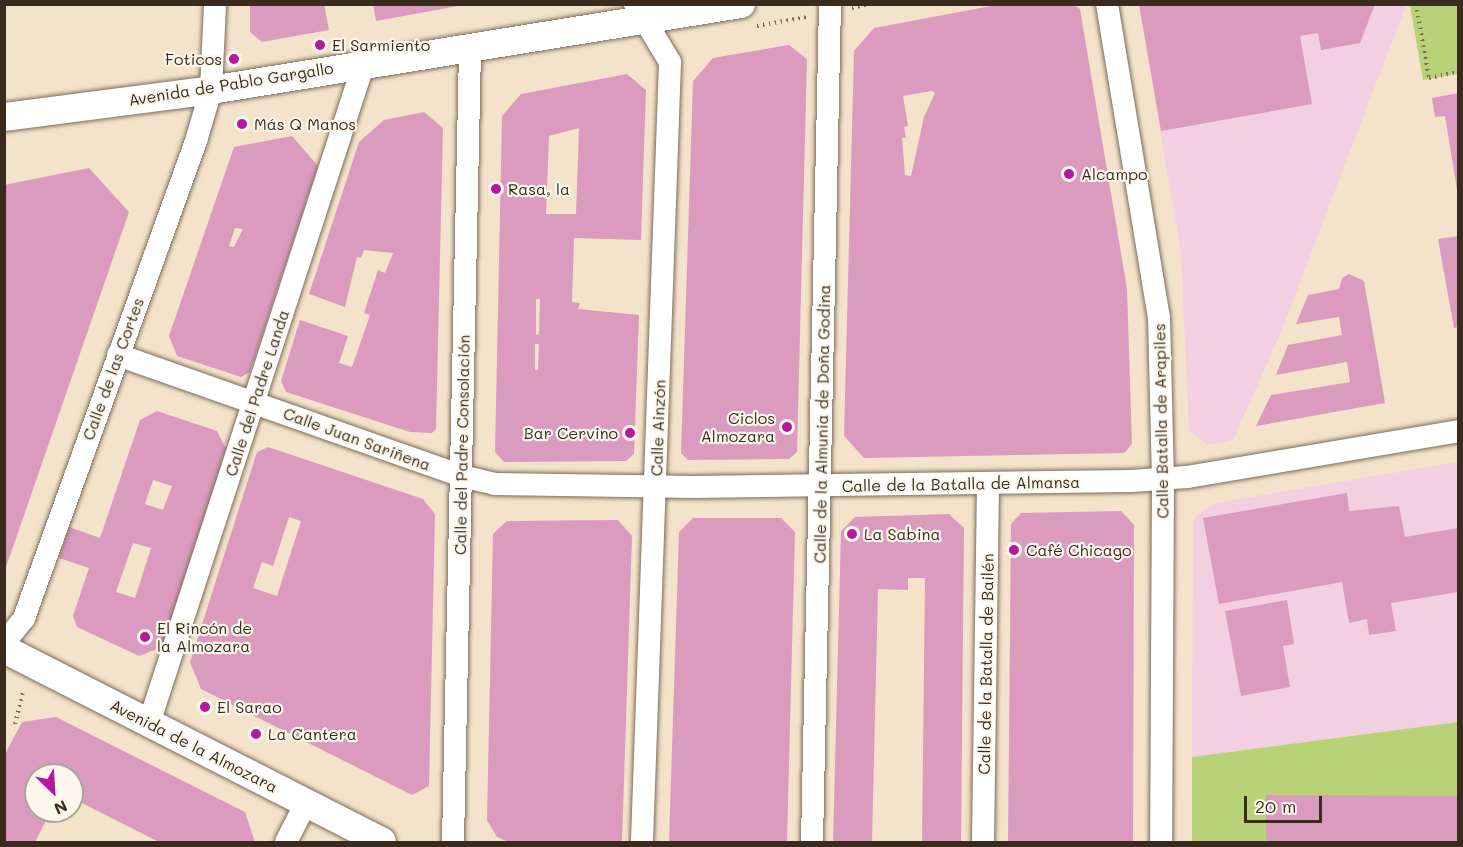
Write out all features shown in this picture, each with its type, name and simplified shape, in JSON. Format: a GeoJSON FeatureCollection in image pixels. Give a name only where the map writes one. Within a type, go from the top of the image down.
{"type":"FeatureCollection","features":[{"type":"Feature","properties":{"kind":"street","name":"Calle de las Cortes"},"geometry":{"type":"LineString","coordinates":[[4,643],[24,618],[211,90],[215,4]]}},
{"type":"Feature","properties":{"kind":"street","name":"Avenida de Pablo Gargallo"},"geometry":{"type":"LineString","coordinates":[[4,117],[211,90],[364,63],[470,48],[640,13],[741,4]]}},
{"type":"Feature","properties":{"kind":"street","name":"Calle Batalla de Arapiles"},"geometry":{"type":"LineString","coordinates":[[1107,4],[1159,317],[1163,479],[1161,843]]}},
{"type":"Feature","properties":{"kind":"street","name":"Calle de la Almunia de Doña Godina"},"geometry":{"type":"LineString","coordinates":[[812,843],[821,486],[839,7]]}},
{"type":"Feature","properties":{"kind":"street","name":"Calle Ainzón"},"geometry":{"type":"LineString","coordinates":[[640,13],[670,62],[642,843]]}},
{"type":"Feature","properties":{"kind":"street","name":"Calle del Padre Consolación"},"geometry":{"type":"LineString","coordinates":[[453,843],[470,48]]}},
{"type":"Feature","properties":{"kind":"street","name":"Calle del Padre Landa"},"geometry":{"type":"LineString","coordinates":[[150,723],[364,63]]}},
{"type":"Feature","properties":{"kind":"street","name":"Calle Juan Sariñena"},"geometry":{"type":"LineString","coordinates":[[118,355],[461,476]]}},
{"type":"Feature","properties":{"kind":"street","name":"Calle de la Batalla de Almansa"},"geometry":{"type":"LineString","coordinates":[[461,476],[495,484],[656,487],[988,485],[1163,479],[1458,431]]}},
{"type":"Feature","properties":{"kind":"street","name":"Calle de la Batalla de Bailén"},"geometry":{"type":"LineString","coordinates":[[983,843],[988,485]]}},
{"type":"Feature","properties":{"kind":"street","name":"Avenida de la Almozara"},"geometry":{"type":"LineString","coordinates":[[4,649],[306,803],[374,841]]}},
{"type":"Feature","properties":{"kind":"street"},"geometry":{"type":"LineString","coordinates":[[286,843],[306,803]]}},
{"type":"Feature","properties":{"kind":"path"},"geometry":{"type":"LineString","coordinates":[[839,7],[869,4]]}},
{"type":"Feature","properties":{"kind":"path"},"geometry":{"type":"LineString","coordinates":[[1416,4],[1429,78],[1458,72]]}},
{"type":"Feature","properties":{"kind":"path"},"geometry":{"type":"LineString","coordinates":[[15,724],[23,693]]}},
{"type":"Feature","properties":{"kind":"shaded area"},"geometry":{"type":"Polygon","coordinates":[[[1139,5],[1406,5],[1281,332],[1233,440],[1208,445],[1189,430],[1181,253],[1139,5]]]}},
{"type":"Feature","properties":{"kind":"shaded area"},"geometry":{"type":"Polygon","coordinates":[[[1458,462],[1458,722],[1192,757],[1193,523],[1197,515],[1215,503],[1458,462]]]}},
{"type":"Feature","properties":{"kind":"green space"},"geometry":{"type":"Polygon","coordinates":[[[1410,5],[1458,5],[1458,74],[1423,80],[1410,5]]]}},
{"type":"Feature","properties":{"kind":"green space"},"geometry":{"type":"Polygon","coordinates":[[[1458,722],[1458,842],[1192,842],[1192,757],[1458,722]]]}},
{"type":"Feature","properties":{"kind":"building"},"geometry":{"type":"Polygon","coordinates":[[[250,4],[324,4],[329,30],[262,42],[250,32],[250,4]]]}},
{"type":"Feature","properties":{"kind":"building"},"geometry":{"type":"Polygon","coordinates":[[[373,4],[458,4],[458,6],[376,21],[373,4]]]}},
{"type":"Feature","properties":{"kind":"building"},"geometry":{"type":"Polygon","coordinates":[[[1002,4],[1072,4],[1080,9],[1127,289],[1132,444],[1124,453],[864,458],[844,436],[854,51],[874,28],[1002,4]],[[932,91],[903,96],[908,126],[904,127],[906,138],[902,138],[905,175],[911,176],[924,117],[935,93],[932,91]]]}},
{"type":"Feature","properties":{"kind":"building"},"geometry":{"type":"Polygon","coordinates":[[[1139,4],[1375,4],[1360,43],[1321,50],[1318,33],[1300,36],[1312,104],[1161,131],[1139,4]]]}},
{"type":"Feature","properties":{"kind":"building"},"geometry":{"type":"Polygon","coordinates":[[[789,45],[807,59],[797,452],[789,459],[688,460],[681,453],[693,81],[713,58],[789,45]]]}},
{"type":"Feature","properties":{"kind":"building"},"geometry":{"type":"Polygon","coordinates":[[[627,74],[646,90],[641,240],[574,238],[572,302],[580,303],[578,309],[639,315],[634,454],[626,461],[504,462],[495,452],[502,116],[521,94],[627,74]],[[579,128],[549,136],[546,214],[576,214],[579,128]],[[536,299],[536,335],[539,334],[540,299],[536,299]],[[535,344],[535,370],[538,370],[539,344],[535,344]]]}},
{"type":"Feature","properties":{"kind":"building"},"geometry":{"type":"Polygon","coordinates":[[[1458,93],[1457,190],[1445,116],[1435,117],[1432,98],[1458,93]]]}},
{"type":"Feature","properties":{"kind":"building"},"geometry":{"type":"Polygon","coordinates":[[[424,112],[443,128],[436,429],[432,433],[410,432],[286,392],[281,381],[300,320],[348,336],[339,363],[352,367],[370,315],[364,313],[378,270],[385,273],[393,253],[364,250],[361,258],[357,257],[345,307],[309,294],[359,142],[384,120],[424,112]]]}},
{"type":"Feature","properties":{"kind":"building"},"geometry":{"type":"Polygon","coordinates":[[[292,136],[318,166],[250,372],[241,377],[177,356],[169,336],[234,147],[292,136]],[[235,228],[229,246],[234,247],[243,229],[235,228]]]}},
{"type":"Feature","properties":{"kind":"building"},"geometry":{"type":"Polygon","coordinates":[[[89,168],[129,212],[4,573],[4,185],[89,168]]]}},
{"type":"Feature","properties":{"kind":"building"},"geometry":{"type":"Polygon","coordinates":[[[1458,236],[1458,327],[1454,328],[1438,239],[1458,236]]]}},
{"type":"Feature","properties":{"kind":"building"},"geometry":{"type":"Polygon","coordinates":[[[1349,274],[1364,281],[1385,403],[1256,426],[1271,395],[1350,382],[1347,362],[1276,375],[1288,345],[1342,335],[1339,317],[1296,324],[1308,295],[1339,289],[1342,278],[1349,274]]]}},
{"type":"Feature","properties":{"kind":"building"},"geometry":{"type":"Polygon","coordinates":[[[157,411],[217,431],[226,449],[162,647],[139,656],[77,627],[73,616],[89,568],[59,558],[69,527],[100,538],[140,420],[157,411]],[[153,480],[145,504],[163,510],[172,486],[153,480]],[[133,543],[116,592],[135,598],[151,548],[133,543]]]}},
{"type":"Feature","properties":{"kind":"building"},"geometry":{"type":"Polygon","coordinates":[[[268,447],[423,499],[435,514],[429,786],[412,795],[201,689],[190,662],[257,452],[268,447]],[[289,517],[273,566],[262,562],[253,588],[277,596],[301,521],[289,517]]]}},
{"type":"Feature","properties":{"kind":"building"},"geometry":{"type":"Polygon","coordinates":[[[1347,493],[1349,511],[1399,506],[1405,537],[1458,528],[1458,592],[1391,603],[1396,631],[1369,635],[1367,619],[1349,623],[1342,582],[1219,604],[1203,518],[1347,493]]]}},
{"type":"Feature","properties":{"kind":"building"},"geometry":{"type":"Polygon","coordinates":[[[1121,511],[1134,525],[1133,842],[1008,842],[1011,524],[1021,513],[1121,511]]]}},
{"type":"Feature","properties":{"kind":"building"},"geometry":{"type":"Polygon","coordinates":[[[949,514],[964,528],[961,842],[922,842],[925,578],[908,578],[908,590],[878,589],[872,842],[833,842],[841,531],[855,517],[949,514]]]}},
{"type":"Feature","properties":{"kind":"building"},"geometry":{"type":"Polygon","coordinates":[[[693,518],[781,518],[795,532],[787,842],[669,842],[679,532],[693,518]]]}},
{"type":"Feature","properties":{"kind":"building"},"geometry":{"type":"Polygon","coordinates":[[[618,520],[632,536],[622,842],[508,842],[497,837],[487,820],[493,534],[507,521],[618,520]]]}},
{"type":"Feature","properties":{"kind":"building"},"geometry":{"type":"Polygon","coordinates":[[[1287,600],[1294,644],[1283,646],[1290,687],[1241,696],[1225,611],[1287,600]]]}},
{"type":"Feature","properties":{"kind":"building"},"geometry":{"type":"Polygon","coordinates":[[[56,717],[245,812],[255,842],[159,842],[84,804],[84,763],[24,763],[24,823],[45,823],[35,842],[4,842],[4,756],[22,722],[56,717]]]}},
{"type":"Feature","properties":{"kind":"building"},"geometry":{"type":"Polygon","coordinates":[[[1266,795],[1458,796],[1458,842],[1266,842],[1266,795]]]}},
{"type":"Feature","properties":{"kind":"place","name":"El Sarmiento"},"geometry":{"type":"Point","coordinates":[320,45]}},
{"type":"Feature","properties":{"kind":"place","name":"Foticos"},"geometry":{"type":"Point","coordinates":[234,59]}},
{"type":"Feature","properties":{"kind":"place","name":"Más Q Manos"},"geometry":{"type":"Point","coordinates":[242,124]}},
{"type":"Feature","properties":{"kind":"place","name":"Alcampo"},"geometry":{"type":"Point","coordinates":[1069,174]}},
{"type":"Feature","properties":{"kind":"place","name":"Rasa, la"},"geometry":{"type":"Point","coordinates":[496,189]}},
{"type":"Feature","properties":{"kind":"place","name":"Ciclos Almozara"},"geometry":{"type":"Point","coordinates":[787,427]}},
{"type":"Feature","properties":{"kind":"place","name":"Bar Cervino"},"geometry":{"type":"Point","coordinates":[630,433]}},
{"type":"Feature","properties":{"kind":"place","name":"La Sabina"},"geometry":{"type":"Point","coordinates":[852,534]}},
{"type":"Feature","properties":{"kind":"place","name":"Café Chicago"},"geometry":{"type":"Point","coordinates":[1014,550]}},
{"type":"Feature","properties":{"kind":"place","name":"El Rincón de la Almozara"},"geometry":{"type":"Point","coordinates":[145,637]}},
{"type":"Feature","properties":{"kind":"place","name":"El Sarao"},"geometry":{"type":"Point","coordinates":[205,707]}},
{"type":"Feature","properties":{"kind":"place","name":"La Cantera"},"geometry":{"type":"Point","coordinates":[256,734]}}]}
